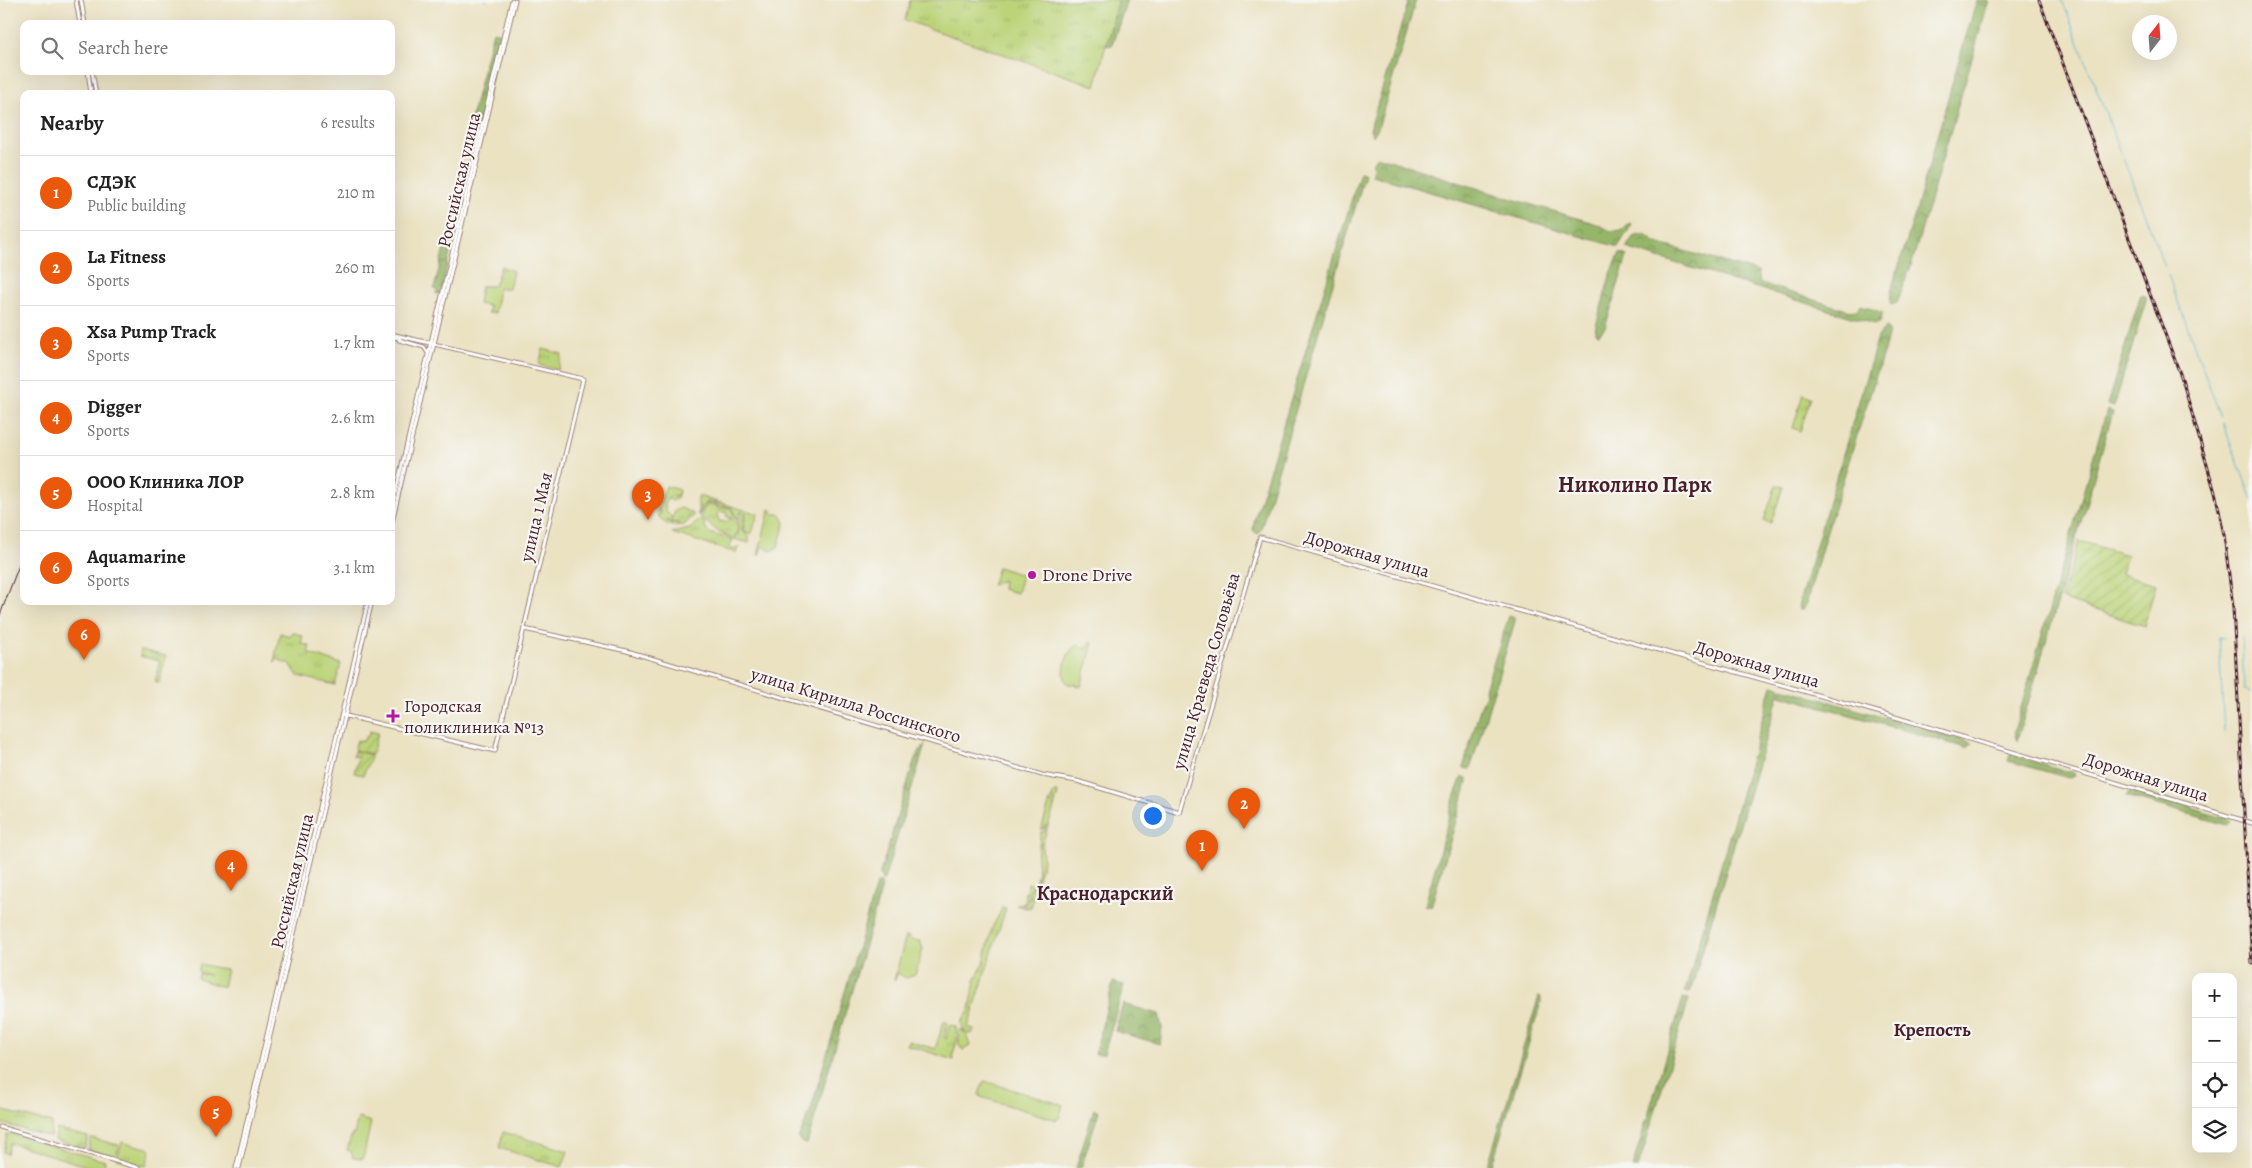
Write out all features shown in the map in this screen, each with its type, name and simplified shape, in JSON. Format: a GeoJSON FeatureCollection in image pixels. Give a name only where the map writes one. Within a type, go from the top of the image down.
{"type":"FeatureCollection","features":[{"type":"Feature","properties":{"kind":"main road"},"geometry":{"type":"LineString","coordinates":[[76,0],[79,20]]}},
{"type":"Feature","properties":{"kind":"main road"},"geometry":{"type":"LineString","coordinates":[[81,0],[84,20]]}},
{"type":"Feature","properties":{"kind":"main road","name":"Российская улица"},"geometry":{"type":"LineString","coordinates":[[395,494],[429,354],[429,345],[514,0]]}},
{"type":"Feature","properties":{"kind":"main road"},"geometry":{"type":"LineString","coordinates":[[89,75],[90,90]]}},
{"type":"Feature","properties":{"kind":"main road"},"geometry":{"type":"LineString","coordinates":[[93,75],[95,90]]}},
{"type":"Feature","properties":{"kind":"main road"},"geometry":{"type":"LineString","coordinates":[[395,337],[429,345]]}},
{"type":"Feature","properties":{"kind":"main road"},"geometry":{"type":"LineString","coordinates":[[395,337],[417,344],[429,345]]}},
{"type":"Feature","properties":{"kind":"main road"},"geometry":{"type":"LineString","coordinates":[[429,345],[429,354]]}},
{"type":"Feature","properties":{"kind":"main road","name":"Российская улица"},"geometry":{"type":"LineString","coordinates":[[395,509],[429,367],[432,349],[429,345]]}},
{"type":"Feature","properties":{"kind":"main road","name":"улица 1 Мая"},"geometry":{"type":"LineString","coordinates":[[344,715],[495,750],[583,378],[429,345]]}},
{"type":"Feature","properties":{"kind":"main road","name":"улица Краеведа Соловьёва"},"geometry":{"type":"LineString","coordinates":[[1179,812],[1260,537]]}},
{"type":"Feature","properties":{"kind":"main road","name":"Дорожная улица"},"geometry":{"type":"LineString","coordinates":[[1260,537],[1888,715],[2252,823]]}},
{"type":"Feature","properties":{"kind":"main road","name":"Российская улица"},"geometry":{"type":"LineString","coordinates":[[237,1168],[369,605]]}},
{"type":"Feature","properties":{"kind":"main road","name":"улица Кирилла Россинского"},"geometry":{"type":"LineString","coordinates":[[524,628],[627,651],[925,741],[1042,775],[1077,781],[1110,790],[1179,812]]}},
{"type":"Feature","properties":{"kind":"main road"},"geometry":{"type":"LineString","coordinates":[[0,1127],[138,1168]]}},
{"type":"Feature","properties":{"kind":"green space"},"geometry":{"type":"Polygon","coordinates":[[[910,0],[1118,0],[1095,86],[905,20],[910,0]]]}},
{"type":"Feature","properties":{"kind":"green space"},"geometry":{"type":"Polygon","coordinates":[[[1118,0],[1126,0],[1126,3],[1112,45],[1106,46],[1118,0]]]}},
{"type":"Feature","properties":{"kind":"green space"},"geometry":{"type":"Polygon","coordinates":[[[1409,0],[1416,0],[1378,128],[1373,136],[1370,130],[1372,122],[1409,0]]]}},
{"type":"Feature","properties":{"kind":"green space"},"geometry":{"type":"Polygon","coordinates":[[[1977,0],[1989,0],[1911,266],[1897,303],[1891,305],[1892,287],[1915,215],[1977,0]]]}},
{"type":"Feature","properties":{"kind":"green space"},"geometry":{"type":"Polygon","coordinates":[[[493,31],[501,34],[488,95],[474,142],[469,141],[470,123],[493,31]]]}},
{"type":"Feature","properties":{"kind":"green space"},"geometry":{"type":"Polygon","coordinates":[[[1377,156],[1597,224],[1611,231],[1623,230],[1630,223],[1632,224],[1618,247],[1372,175],[1373,162],[1377,156]]]}},
{"type":"Feature","properties":{"kind":"green space"},"geometry":{"type":"Polygon","coordinates":[[[1360,172],[1365,174],[1261,529],[1257,534],[1253,530],[1255,518],[1360,172]]]}},
{"type":"Feature","properties":{"kind":"green space"},"geometry":{"type":"Polygon","coordinates":[[[1644,234],[1656,243],[1758,272],[1760,283],[1850,311],[1856,310],[1861,305],[1883,313],[1880,323],[1875,324],[1626,248],[1633,237],[1644,234]]]}},
{"type":"Feature","properties":{"kind":"green space"},"geometry":{"type":"Polygon","coordinates":[[[446,241],[452,244],[441,293],[436,294],[437,290],[434,289],[446,241]]]}},
{"type":"Feature","properties":{"kind":"green space"},"geometry":{"type":"Polygon","coordinates":[[[1620,253],[1627,256],[1605,328],[1599,334],[1595,332],[1596,326],[1610,276],[1620,253]]]}},
{"type":"Feature","properties":{"kind":"green space"},"geometry":{"type":"Polygon","coordinates":[[[501,266],[513,271],[509,289],[499,288],[495,313],[488,313],[489,306],[478,304],[481,286],[494,286],[501,266]]]}},
{"type":"Feature","properties":{"kind":"green space"},"geometry":{"type":"Polygon","coordinates":[[[2141,294],[2146,296],[2146,300],[2114,407],[2107,405],[2141,294]]]}},
{"type":"Feature","properties":{"kind":"green space"},"geometry":{"type":"Polygon","coordinates":[[[1886,327],[1889,331],[1886,344],[1824,540],[1807,601],[1804,609],[1799,609],[1803,589],[1878,337],[1886,327]]]}},
{"type":"Feature","properties":{"kind":"green space"},"geometry":{"type":"Polygon","coordinates":[[[543,349],[562,354],[558,370],[539,365],[543,349]]]}},
{"type":"Feature","properties":{"kind":"green space"},"geometry":{"type":"Polygon","coordinates":[[[1803,394],[1811,397],[1800,431],[1793,428],[1803,394]]]}},
{"type":"Feature","properties":{"kind":"green space"},"geometry":{"type":"Polygon","coordinates":[[[2107,410],[2113,412],[2017,741],[2014,732],[2107,410]]]}},
{"type":"Feature","properties":{"kind":"green space"},"geometry":{"type":"Polygon","coordinates":[[[1776,485],[1783,487],[1771,523],[1764,521],[1776,485]]]}},
{"type":"Feature","properties":{"kind":"green space"},"geometry":{"type":"Polygon","coordinates":[[[666,486],[679,490],[677,499],[671,501],[668,498],[665,505],[666,512],[672,517],[671,522],[666,520],[671,523],[670,526],[661,520],[657,513],[658,509],[661,515],[659,507],[666,486]]]}},
{"type":"Feature","properties":{"kind":"green space"},"geometry":{"type":"Polygon","coordinates":[[[698,496],[758,514],[752,533],[749,534],[743,531],[746,513],[741,512],[735,517],[730,506],[724,507],[717,503],[707,502],[702,506],[698,515],[698,496]]]}},
{"type":"Feature","properties":{"kind":"green space"},"geometry":{"type":"Polygon","coordinates":[[[711,502],[717,505],[707,504],[698,516],[704,505],[711,502]]]}},
{"type":"Feature","properties":{"kind":"green space"},"geometry":{"type":"Polygon","coordinates":[[[715,505],[718,508],[720,512],[717,515],[719,521],[726,522],[730,518],[737,523],[738,532],[733,539],[720,533],[700,517],[705,507],[715,505]]]}},
{"type":"Feature","properties":{"kind":"green space"},"geometry":{"type":"Polygon","coordinates":[[[717,505],[723,508],[731,508],[735,518],[727,517],[726,512],[721,512],[717,505]]]}},
{"type":"Feature","properties":{"kind":"green space"},"geometry":{"type":"Polygon","coordinates":[[[681,508],[692,513],[694,516],[684,525],[671,526],[671,523],[680,523],[671,522],[675,511],[681,508]]]}},
{"type":"Feature","properties":{"kind":"green space"},"geometry":{"type":"Polygon","coordinates":[[[770,509],[772,514],[781,514],[785,523],[778,547],[771,551],[762,546],[758,555],[770,509]]]}},
{"type":"Feature","properties":{"kind":"green space"},"geometry":{"type":"Polygon","coordinates":[[[742,512],[745,513],[742,531],[749,536],[749,543],[734,539],[738,534],[739,528],[739,523],[735,518],[739,517],[742,512]]]}},
{"type":"Feature","properties":{"kind":"green space"},"geometry":{"type":"Polygon","coordinates":[[[700,519],[704,522],[705,528],[709,533],[733,540],[729,547],[734,550],[739,546],[736,553],[672,533],[690,529],[700,519]]]}},
{"type":"Feature","properties":{"kind":"green space"},"geometry":{"type":"Polygon","coordinates":[[[2079,541],[2127,555],[2121,574],[2156,584],[2144,626],[2061,599],[2079,541]]]}},
{"type":"Feature","properties":{"kind":"green space"},"geometry":{"type":"Polygon","coordinates":[[[998,567],[1022,575],[1017,593],[1002,589],[1003,580],[992,585],[998,567]]]}},
{"type":"Feature","properties":{"kind":"green space"},"geometry":{"type":"Polygon","coordinates":[[[1509,616],[1515,618],[1515,621],[1473,760],[1470,769],[1463,768],[1482,702],[1486,695],[1485,689],[1509,616]]]}},
{"type":"Feature","properties":{"kind":"green space"},"geometry":{"type":"Polygon","coordinates":[[[292,632],[303,636],[301,643],[310,646],[308,653],[341,664],[335,685],[298,676],[289,662],[286,664],[278,659],[274,662],[280,633],[290,636],[292,632]]]}},
{"type":"Feature","properties":{"kind":"green space"},"geometry":{"type":"Polygon","coordinates":[[[1090,642],[1093,643],[1081,687],[1077,686],[1077,684],[1068,684],[1065,680],[1064,668],[1068,656],[1074,647],[1078,645],[1087,649],[1090,642]]]}},
{"type":"Feature","properties":{"kind":"green space"},"geometry":{"type":"Polygon","coordinates":[[[141,650],[166,656],[159,683],[155,682],[160,661],[140,656],[141,650]]]}},
{"type":"Feature","properties":{"kind":"green space"},"geometry":{"type":"Polygon","coordinates":[[[1772,685],[1781,687],[1690,993],[1685,992],[1772,685]]]}},
{"type":"Feature","properties":{"kind":"green space"},"geometry":{"type":"Polygon","coordinates":[[[1783,688],[1972,743],[1966,748],[1780,695],[1783,688]]]}},
{"type":"Feature","properties":{"kind":"green space"},"geometry":{"type":"Polygon","coordinates":[[[370,731],[378,733],[372,754],[354,750],[357,740],[364,741],[370,731]]]}},
{"type":"Feature","properties":{"kind":"green space"},"geometry":{"type":"Polygon","coordinates":[[[925,745],[884,880],[882,881],[880,873],[914,762],[918,752],[925,745]]]}},
{"type":"Feature","properties":{"kind":"green space"},"geometry":{"type":"Polygon","coordinates":[[[354,751],[372,755],[363,775],[354,773],[358,757],[353,756],[354,751]]]}},
{"type":"Feature","properties":{"kind":"green space"},"geometry":{"type":"Polygon","coordinates":[[[2013,754],[2074,773],[2075,776],[2069,778],[2008,761],[2010,755],[2013,754]]]}},
{"type":"Feature","properties":{"kind":"green space"},"geometry":{"type":"Polygon","coordinates":[[[1462,777],[1467,778],[1467,783],[1431,907],[1425,905],[1455,795],[1462,777]]]}},
{"type":"Feature","properties":{"kind":"green space"},"geometry":{"type":"Polygon","coordinates":[[[2133,790],[2227,818],[2231,822],[2227,825],[2126,796],[2133,790]]]}},
{"type":"Feature","properties":{"kind":"green space"},"geometry":{"type":"Polygon","coordinates":[[[1054,792],[1058,792],[1042,845],[1043,860],[1031,907],[1026,908],[1016,905],[1022,904],[1026,906],[1028,904],[1023,903],[1031,898],[1031,894],[1028,899],[1025,899],[1034,887],[1038,872],[1037,857],[1041,832],[1044,832],[1046,825],[1042,830],[1042,827],[1050,801],[1051,804],[1053,802],[1053,799],[1051,800],[1054,792]]]}},
{"type":"Feature","properties":{"kind":"green space"},"geometry":{"type":"Polygon","coordinates":[[[880,882],[882,887],[807,1144],[802,1143],[798,1139],[810,1112],[876,885],[880,882]]]}},
{"type":"Feature","properties":{"kind":"green space"},"geometry":{"type":"Polygon","coordinates":[[[1028,883],[1032,885],[1024,896],[1028,883]]]}},
{"type":"Feature","properties":{"kind":"green space"},"geometry":{"type":"Polygon","coordinates":[[[1002,907],[1006,908],[968,1027],[974,1029],[972,1034],[966,1034],[970,1046],[963,1050],[959,1045],[959,1030],[961,1029],[965,1033],[961,1023],[970,1010],[975,980],[984,963],[992,928],[1002,907]]]}},
{"type":"Feature","properties":{"kind":"green space"},"geometry":{"type":"Polygon","coordinates":[[[906,936],[909,937],[908,940],[920,941],[923,949],[915,975],[906,978],[898,973],[894,980],[906,936]]]}},
{"type":"Feature","properties":{"kind":"green space"},"geometry":{"type":"Polygon","coordinates":[[[200,964],[227,970],[223,987],[198,979],[199,974],[210,975],[198,972],[200,964]]]}},
{"type":"Feature","properties":{"kind":"green space"},"geometry":{"type":"Polygon","coordinates":[[[1113,982],[1124,985],[1104,1054],[1095,1054],[1113,982]]]}},
{"type":"Feature","properties":{"kind":"green space"},"geometry":{"type":"Polygon","coordinates":[[[1539,996],[1541,997],[1541,1003],[1491,1168],[1487,1168],[1539,996]]]}},
{"type":"Feature","properties":{"kind":"green space"},"geometry":{"type":"Polygon","coordinates":[[[1683,998],[1689,999],[1638,1168],[1632,1168],[1683,998]]]}},
{"type":"Feature","properties":{"kind":"green space"},"geometry":{"type":"Polygon","coordinates":[[[1123,1004],[1159,1014],[1162,1028],[1160,1044],[1115,1031],[1123,1004]]]}},
{"type":"Feature","properties":{"kind":"green space"},"geometry":{"type":"Polygon","coordinates":[[[944,1021],[948,1023],[944,1038],[946,1039],[950,1025],[956,1026],[957,1041],[953,1054],[954,1060],[907,1045],[909,1041],[935,1049],[944,1021]]]}},
{"type":"Feature","properties":{"kind":"green space"},"geometry":{"type":"Polygon","coordinates":[[[984,1081],[1063,1105],[1059,1118],[1057,1120],[981,1097],[979,1094],[984,1081]]]}},
{"type":"Feature","properties":{"kind":"green space"},"geometry":{"type":"Polygon","coordinates":[[[1094,1109],[1099,1111],[1081,1168],[1076,1168],[1094,1109]]]}},
{"type":"Feature","properties":{"kind":"green space"},"geometry":{"type":"Polygon","coordinates":[[[0,1110],[52,1123],[50,1137],[0,1123],[0,1110]]]}},
{"type":"Feature","properties":{"kind":"green space"},"geometry":{"type":"Polygon","coordinates":[[[358,1118],[371,1122],[363,1159],[353,1158],[351,1151],[347,1150],[352,1134],[354,1135],[358,1118]]]}},
{"type":"Feature","properties":{"kind":"green space"},"geometry":{"type":"Polygon","coordinates":[[[57,1129],[88,1137],[85,1148],[55,1140],[57,1129]]]}},
{"type":"Feature","properties":{"kind":"green space"},"geometry":{"type":"Polygon","coordinates":[[[503,1132],[568,1151],[562,1167],[499,1148],[503,1132]]]}},
{"type":"Feature","properties":{"kind":"green space"},"geometry":{"type":"Polygon","coordinates":[[[10,1134],[105,1161],[104,1168],[93,1168],[10,1143],[7,1154],[3,1152],[7,1135],[10,1134]]]}},
{"type":"Feature","properties":{"kind":"green space"},"geometry":{"type":"Polygon","coordinates":[[[91,1138],[119,1145],[116,1156],[88,1150],[91,1138]]]}},
{"type":"Feature","properties":{"kind":"green space"},"geometry":{"type":"Polygon","coordinates":[[[122,1142],[151,1149],[146,1166],[117,1159],[122,1142]]]}},
{"type":"Feature","properties":{"kind":"waterway"},"geometry":{"type":"LineString","coordinates":[[2062,0],[2165,267]]}},
{"type":"Feature","properties":{"kind":"waterway"},"geometry":{"type":"LineString","coordinates":[[2168,275],[2221,417]]}},
{"type":"Feature","properties":{"kind":"waterway"},"geometry":{"type":"LineString","coordinates":[[2223,423],[2252,500]]}},
{"type":"Feature","properties":{"kind":"waterway"},"geometry":{"type":"LineString","coordinates":[[2224,733],[2219,637],[2225,638]]}},
{"type":"Feature","properties":{"kind":"waterway"},"geometry":{"type":"LineString","coordinates":[[2242,637],[2244,690],[2252,692]]}},
{"type":"Feature","properties":{"kind":"tram line"},"geometry":{"type":"LineString","coordinates":[[0,615],[20,562]]}},
{"type":"Feature","properties":{"kind":"railway"},"geometry":{"type":"LineString","coordinates":[[2039,0],[2182,379],[2216,496],[2224,535],[2233,607],[2252,963]]}},
{"type":"Feature","properties":{"kind":"place","name":"Xsa Pump Track"},"geometry":{"type":"Point","coordinates":[648,520]}},
{"type":"Feature","properties":{"kind":"place","name":"Drone Drive"},"geometry":{"type":"Point","coordinates":[1032,575]}},
{"type":"Feature","properties":{"kind":"place","name":"Aquamarine"},"geometry":{"type":"Point","coordinates":[84,660]}},
{"type":"Feature","properties":{"kind":"place","name":"Городская поликлиника №13"},"geometry":{"type":"Point","coordinates":[393,716]}},
{"type":"Feature","properties":{"kind":"place","name":"La Fitness"},"geometry":{"type":"Point","coordinates":[1244,829]}},
{"type":"Feature","properties":{"kind":"place","name":"СДЭК"},"geometry":{"type":"Point","coordinates":[1202,871]}},
{"type":"Feature","properties":{"kind":"place","name":"Digger"},"geometry":{"type":"Point","coordinates":[231,891]}},
{"type":"Feature","properties":{"kind":"place","name":"ООО Клиника ЛОР"},"geometry":{"type":"Point","coordinates":[216,1137]}},
{"type":"Feature","properties":{"kind":"district","name":"Николино Парк"},"geometry":{"type":"Point","coordinates":[1635,485]}},
{"type":"Feature","properties":{"kind":"district","name":"Краснодарский"},"geometry":{"type":"Point","coordinates":[1105,893]}},
{"type":"Feature","properties":{"kind":"district","name":"Крепость"},"geometry":{"type":"Point","coordinates":[1932,1030]}}]}
